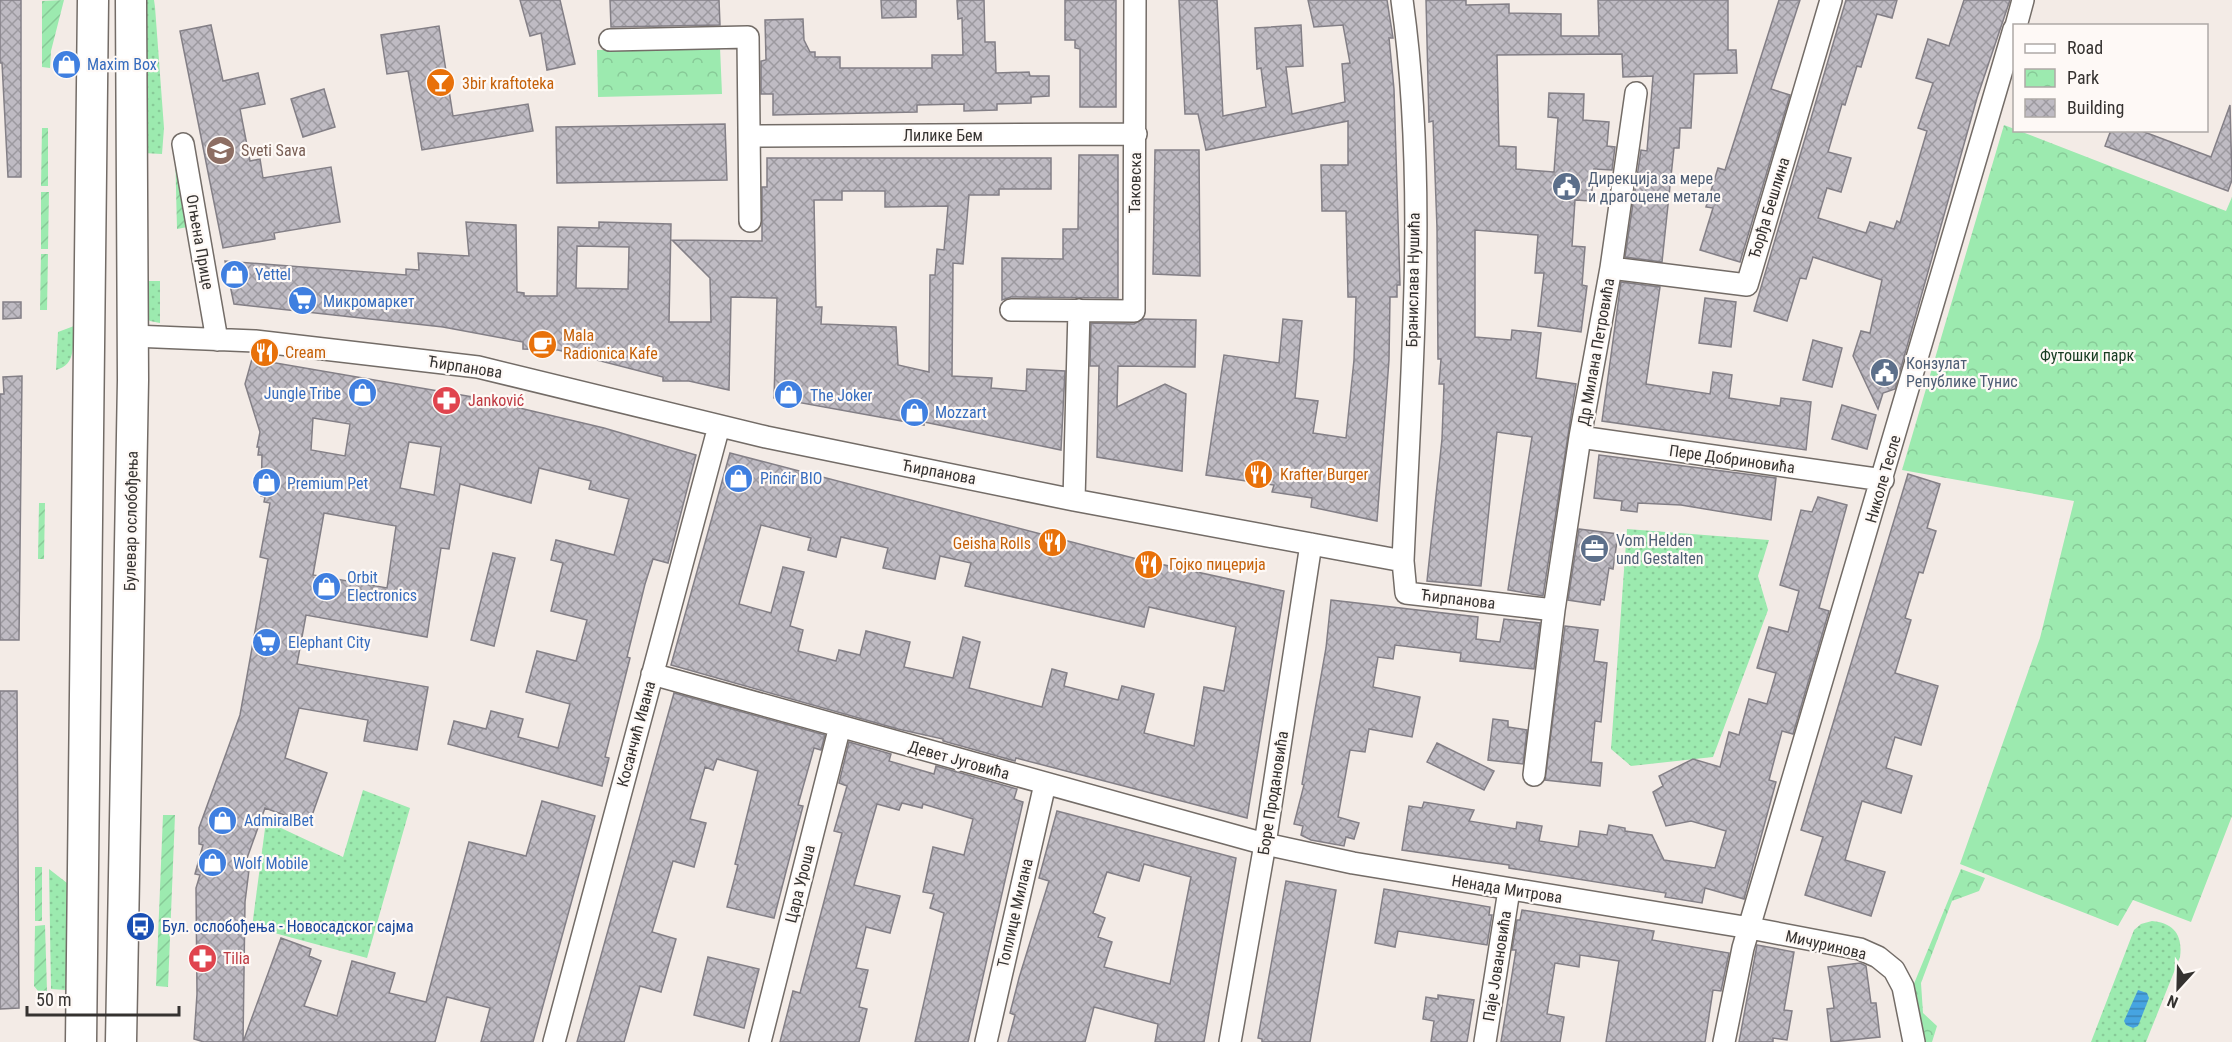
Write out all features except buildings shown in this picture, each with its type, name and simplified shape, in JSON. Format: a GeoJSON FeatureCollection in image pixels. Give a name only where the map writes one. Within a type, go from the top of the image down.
{"type":"FeatureCollection","features":[{"type":"Feature","properties":{"kind":"main road"},"geometry":{"type":"LineString","coordinates":[[81,1042],[93,0]]}},
{"type":"Feature","properties":{"kind":"main road","name":"Булевар ослобођења"},"geometry":{"type":"LineString","coordinates":[[121,1042],[133,336],[131,0]]}},
{"type":"Feature","properties":{"kind":"street","name":"Таковска"},"geometry":{"type":"LineString","coordinates":[[1011,310],[1134,311],[1135,0]]}},
{"type":"Feature","properties":{"kind":"street","name":"Бранислава Нушића"},"geometry":{"type":"LineString","coordinates":[[1402,0],[1412,89],[1415,169],[1414,313],[1403,561]]}},
{"type":"Feature","properties":{"kind":"street","name":"Ђорђа Бешлина"},"geometry":{"type":"LineString","coordinates":[[1611,268],[1747,285],[1831,0]]}},
{"type":"Feature","properties":{"kind":"street","name":"Николе Тесле"},"geometry":{"type":"LineString","coordinates":[[2016,24],[2023,0]]}},
{"type":"Feature","properties":{"kind":"street","name":"Николе Тесле"},"geometry":{"type":"LineString","coordinates":[[1724,1042],[1743,948],[2013,34]]}},
{"type":"Feature","properties":{"kind":"street"},"geometry":{"type":"LineString","coordinates":[[610,40],[748,37],[750,221]]}},
{"type":"Feature","properties":{"kind":"street","name":"Др Милана Петровића"},"geometry":{"type":"LineString","coordinates":[[1554,610],[1580,437],[1611,268],[1636,93]]}},
{"type":"Feature","properties":{"kind":"street","name":"Лилике Бем"},"geometry":{"type":"LineString","coordinates":[[750,136],[1136,134]]}},
{"type":"Feature","properties":{"kind":"street","name":"Огњена Прице"},"geometry":{"type":"LineString","coordinates":[[183,144],[217,340]]}},
{"type":"Feature","properties":{"kind":"street"},"geometry":{"type":"LineString","coordinates":[[1074,500],[1079,310]]}},
{"type":"Feature","properties":{"kind":"street","name":"Ћирпанова"},"geometry":{"type":"LineString","coordinates":[[133,336],[255,341],[472,366],[719,426],[1074,500],[1403,561],[1406,593],[1554,610]]}},
{"type":"Feature","properties":{"kind":"street","name":"Косанчић Ивана"},"geometry":{"type":"LineString","coordinates":[[554,1042],[719,426]]}},
{"type":"Feature","properties":{"kind":"street","name":"Пере Добриновића"},"geometry":{"type":"LineString","coordinates":[[1580,437],[1883,480]]}},
{"type":"Feature","properties":{"kind":"street","name":"Боре Продановића"},"geometry":{"type":"LineString","coordinates":[[1230,1042],[1265,844],[1311,544]]}},
{"type":"Feature","properties":{"kind":"street"},"geometry":{"type":"LineString","coordinates":[[1534,775],[1554,610]]}},
{"type":"Feature","properties":{"kind":"street","name":"Девет Југовића"},"geometry":{"type":"LineString","coordinates":[[652,674],[1265,844]]}},
{"type":"Feature","properties":{"kind":"street","name":"Цара Уроша"},"geometry":{"type":"LineString","coordinates":[[760,1042],[840,726]]}},
{"type":"Feature","properties":{"kind":"street","name":"Топлице Милана"},"geometry":{"type":"LineString","coordinates":[[986,1042],[1045,784]]}},
{"type":"Feature","properties":{"kind":"street","name":"Ненада Митрова"},"geometry":{"type":"LineString","coordinates":[[1265,844],[1509,890],[1750,928]]}},
{"type":"Feature","properties":{"kind":"street","name":"Паје Јовановића"},"geometry":{"type":"LineString","coordinates":[[1485,1042],[1509,890]]}},
{"type":"Feature","properties":{"kind":"street","name":"Мичуринова"},"geometry":{"type":"LineString","coordinates":[[1750,928],[1860,949],[1878,957],[1894,970],[1903,987],[1914,1042]]}},
{"type":"Feature","properties":{"kind":"green space"},"geometry":{"type":"Polygon","coordinates":[[[64,0],[51,51],[50,68],[42,67],[42,1],[64,0]]]}},
{"type":"Feature","properties":{"kind":"green space"},"geometry":{"type":"Polygon","coordinates":[[[147,0],[154,0],[155,7],[164,128],[162,154],[143,153],[147,0]]]}},
{"type":"Feature","properties":{"kind":"green space"},"geometry":{"type":"Polygon","coordinates":[[[720,47],[722,94],[598,97],[597,50],[720,47]]]}},
{"type":"Feature","properties":{"kind":"green space","name":"Футошки парк"},"geometry":{"type":"Polygon","coordinates":[[[2004,125],[2013,128],[2013,132],[2022,132],[2226,211],[2232,197],[2232,816],[2191,922],[2133,900],[2118,926],[1960,864],[2040,638],[2074,501],[1902,470],[2004,125]]]}},
{"type":"Feature","properties":{"kind":"green space"},"geometry":{"type":"Polygon","coordinates":[[[42,128],[48,128],[48,186],[41,186],[42,128]]]}},
{"type":"Feature","properties":{"kind":"green space"},"geometry":{"type":"Polygon","coordinates":[[[175,148],[193,226],[177,229],[175,148]]]}},
{"type":"Feature","properties":{"kind":"green space"},"geometry":{"type":"Polygon","coordinates":[[[41,192],[49,192],[48,249],[41,249],[41,192]]]}},
{"type":"Feature","properties":{"kind":"green space"},"geometry":{"type":"Polygon","coordinates":[[[41,254],[48,254],[47,310],[40,310],[41,254]]]}},
{"type":"Feature","properties":{"kind":"green space"},"geometry":{"type":"Polygon","coordinates":[[[144,281],[160,281],[160,323],[150,321],[145,317],[144,281]]]}},
{"type":"Feature","properties":{"kind":"green space"},"geometry":{"type":"Polygon","coordinates":[[[74,326],[70,359],[63,367],[56,370],[58,332],[74,326]]]}},
{"type":"Feature","properties":{"kind":"green space"},"geometry":{"type":"Polygon","coordinates":[[[39,503],[45,503],[44,559],[38,559],[39,503]]]}},
{"type":"Feature","properties":{"kind":"green space"},"geometry":{"type":"Polygon","coordinates":[[[1627,529],[1769,540],[1758,576],[1768,610],[1713,757],[1631,766],[1611,749],[1627,529]]]}},
{"type":"Feature","properties":{"kind":"green space"},"geometry":{"type":"Polygon","coordinates":[[[363,790],[410,808],[367,958],[252,927],[266,821],[343,857],[363,790]]]}},
{"type":"Feature","properties":{"kind":"green space"},"geometry":{"type":"Polygon","coordinates":[[[163,815],[175,815],[168,987],[156,986],[163,815]]]}},
{"type":"Feature","properties":{"kind":"green space"},"geometry":{"type":"Polygon","coordinates":[[[35,867],[42,867],[42,921],[35,921],[35,867]]]}},
{"type":"Feature","properties":{"kind":"green space"},"geometry":{"type":"Polygon","coordinates":[[[49,869],[67,883],[66,990],[51,989],[49,869]]]}},
{"type":"Feature","properties":{"kind":"green space"},"geometry":{"type":"Polygon","coordinates":[[[1961,869],[1985,878],[1979,891],[1952,901],[1921,983],[1923,1013],[1937,1026],[1932,1042],[1920,1042],[1911,991],[1961,869]]]}},
{"type":"Feature","properties":{"kind":"green space"},"geometry":{"type":"Polygon","coordinates":[[[2152,921],[2171,927],[2178,936],[2181,949],[2180,957],[2146,1042],[2091,1042],[2134,930],[2141,924],[2152,921]]]}},
{"type":"Feature","properties":{"kind":"green space"},"geometry":{"type":"Polygon","coordinates":[[[45,925],[47,991],[38,991],[34,986],[35,926],[45,925]]]}},
{"type":"Feature","properties":{"kind":"water"},"geometry":{"type":"Polygon","coordinates":[[[2138,990],[2147,993],[2149,998],[2138,1026],[2133,1028],[2126,1025],[2124,1021],[2138,990]]]}},
{"type":"Feature","properties":{"kind":"place","name":"Maxim Box"},"geometry":{"type":"Point","coordinates":[66,64]}},
{"type":"Feature","properties":{"kind":"place","name":"3bir kraftoteka"},"geometry":{"type":"Point","coordinates":[441,83]}},
{"type":"Feature","properties":{"kind":"place","name":"Sveti Sava"},"geometry":{"type":"Point","coordinates":[220,150]}},
{"type":"Feature","properties":{"kind":"place","name":"Дирекција за мере и драгоцене метале"},"geometry":{"type":"Point","coordinates":[1567,187]}},
{"type":"Feature","properties":{"kind":"place","name":"Yettel"},"geometry":{"type":"Point","coordinates":[234,274]}},
{"type":"Feature","properties":{"kind":"place","name":"Микромаркет"},"geometry":{"type":"Point","coordinates":[302,301]}},
{"type":"Feature","properties":{"kind":"place","name":"Mala Radionica Kafe"},"geometry":{"type":"Point","coordinates":[542,344]}},
{"type":"Feature","properties":{"kind":"place","name":"Cream"},"geometry":{"type":"Point","coordinates":[264,352]}},
{"type":"Feature","properties":{"kind":"place","name":"Конзулат Републике Тунис"},"geometry":{"type":"Point","coordinates":[1885,372]}},
{"type":"Feature","properties":{"kind":"place","name":"Jungle Tribe"},"geometry":{"type":"Point","coordinates":[362,393]}},
{"type":"Feature","properties":{"kind":"place","name":"The Joker"},"geometry":{"type":"Point","coordinates":[789,395]}},
{"type":"Feature","properties":{"kind":"place","name":"Janković"},"geometry":{"type":"Point","coordinates":[447,400]}},
{"type":"Feature","properties":{"kind":"place","name":"Mozzart"},"geometry":{"type":"Point","coordinates":[914,412]}},
{"type":"Feature","properties":{"kind":"place","name":"Krafter Burger"},"geometry":{"type":"Point","coordinates":[1259,474]}},
{"type":"Feature","properties":{"kind":"place","name":"Pinćir BIO"},"geometry":{"type":"Point","coordinates":[739,478]}},
{"type":"Feature","properties":{"kind":"place","name":"Premium Pet"},"geometry":{"type":"Point","coordinates":[266,483]}},
{"type":"Feature","properties":{"kind":"place","name":"Geisha Rolls"},"geometry":{"type":"Point","coordinates":[1052,543]}},
{"type":"Feature","properties":{"kind":"place","name":"Vom Helden und Gestalten"},"geometry":{"type":"Point","coordinates":[1595,549]}},
{"type":"Feature","properties":{"kind":"place","name":"Гојко пицерија"},"geometry":{"type":"Point","coordinates":[1148,564]}},
{"type":"Feature","properties":{"kind":"place","name":"Orbit Electronics"},"geometry":{"type":"Point","coordinates":[326,586]}},
{"type":"Feature","properties":{"kind":"place","name":"Elephant City"},"geometry":{"type":"Point","coordinates":[267,642]}},
{"type":"Feature","properties":{"kind":"place","name":"AdmiralBet"},"geometry":{"type":"Point","coordinates":[223,820]}},
{"type":"Feature","properties":{"kind":"place","name":"Wolf Mobile"},"geometry":{"type":"Point","coordinates":[212,863]}},
{"type":"Feature","properties":{"kind":"place","name":"Бул. ослобођења - Новосадског сајма"},"geometry":{"type":"Point","coordinates":[141,926]}},
{"type":"Feature","properties":{"kind":"place","name":"Tilia"},"geometry":{"type":"Point","coordinates":[202,958]}}]}
